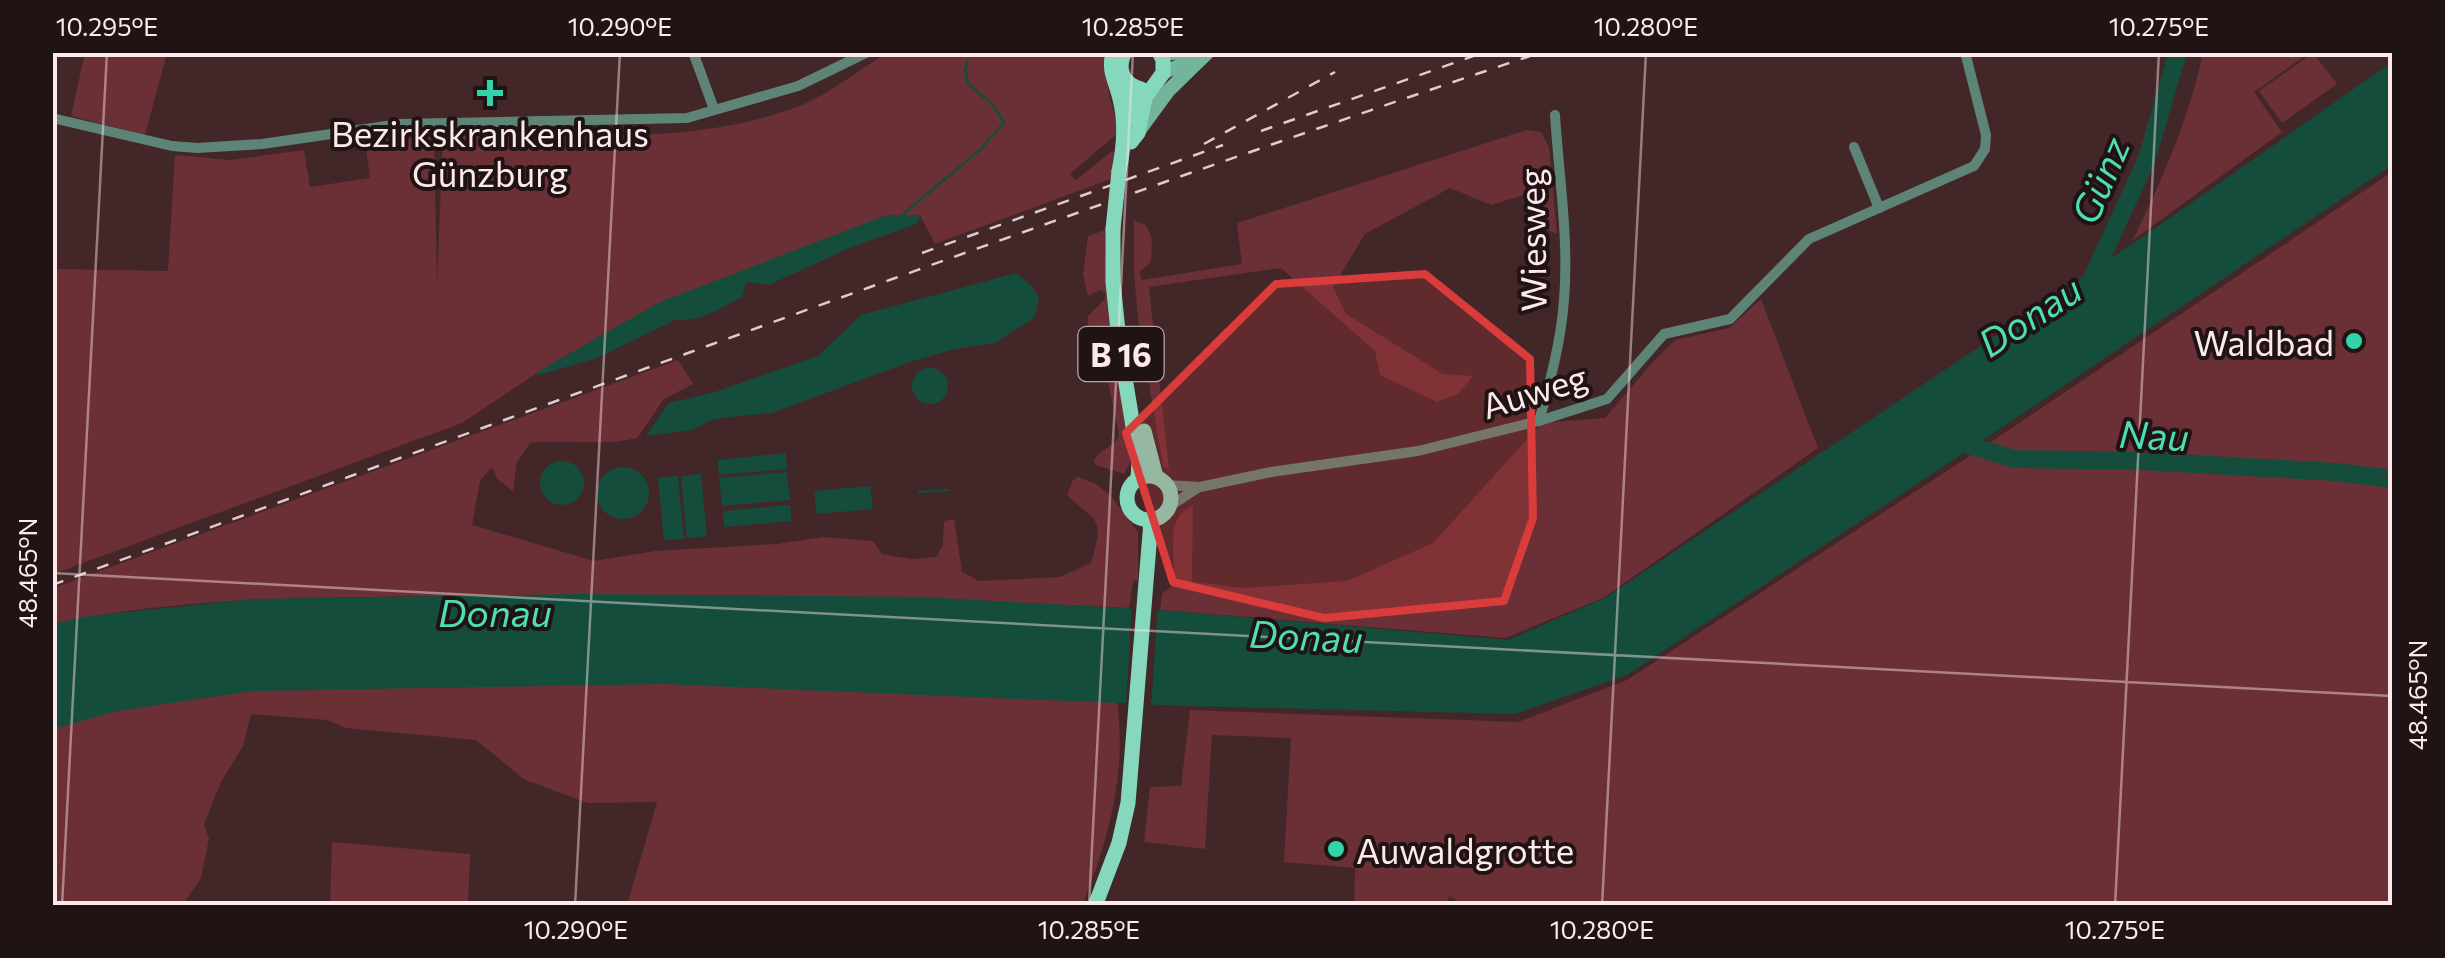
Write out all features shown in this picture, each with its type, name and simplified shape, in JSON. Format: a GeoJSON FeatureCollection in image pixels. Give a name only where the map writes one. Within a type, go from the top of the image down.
{"type":"FeatureCollection","features":[{"type":"Feature","properties":{"kind":"main road","name":"B 16"},"geometry":{"type":"LineString","coordinates":[[1112,52],[1110,67],[1131,138]]}},
{"type":"Feature","properties":{"kind":"main road","name":"B 16"},"geometry":{"type":"LineString","coordinates":[[1125,52],[1120,68],[1131,86],[1131,138]]}},
{"type":"Feature","properties":{"kind":"main road"},"geometry":{"type":"LineString","coordinates":[[1182,52],[1159,53],[1163,73],[1206,54]]}},
{"type":"Feature","properties":{"kind":"main road"},"geometry":{"type":"LineString","coordinates":[[1131,138],[1168,91],[1206,54]]}},
{"type":"Feature","properties":{"kind":"main road","name":"B 16"},"geometry":{"type":"LineString","coordinates":[[1153,480],[1136,445],[1119,341],[1117,228],[1131,138],[1150,88],[1163,73]]}},
{"type":"Feature","properties":{"kind":"main road"},"geometry":{"type":"LineString","coordinates":[[1131,86],[1150,88]]}},
{"type":"Feature","properties":{"kind":"main road","name":"B 16"},"geometry":{"type":"LineString","coordinates":[[1117,228],[1122,297],[1153,480]]}},
{"type":"Feature","properties":{"kind":"main road","name":"B 16"},"geometry":{"type":"LineString","coordinates":[[1136,445],[1139,408]]}},
{"type":"Feature","properties":{"kind":"main road"},"geometry":{"type":"LineString","coordinates":[[1153,480],[1170,491],[1170,506],[1162,516],[1151,520],[1134,516],[1128,506],[1128,488],[1153,480]]}},
{"type":"Feature","properties":{"kind":"main road"},"geometry":{"type":"LineString","coordinates":[[1095,906],[1119,843],[1128,802],[1151,520]]}},
{"type":"Feature","properties":{"kind":"street"},"geometry":{"type":"LineString","coordinates":[[693,52],[714,110]]}},
{"type":"Feature","properties":{"kind":"street"},"geometry":{"type":"LineString","coordinates":[[52,118],[196,148],[262,144],[400,124],[672,118],[798,86],[868,52]]}},
{"type":"Feature","properties":{"kind":"street","name":"Auweg"},"geometry":{"type":"LineString","coordinates":[[1153,480],[1200,487],[1271,472],[1418,451],[1539,422],[1607,399],[1664,334],[1730,319],[1809,239],[1974,166],[1982,156],[1986,135],[1965,52]]}},
{"type":"Feature","properties":{"kind":"street","name":"Wiesweg"},"geometry":{"type":"LineString","coordinates":[[1539,422],[1565,299],[1564,220],[1555,116]]}},
{"type":"Feature","properties":{"kind":"street"},"geometry":{"type":"LineString","coordinates":[[1854,148],[1879,208]]}},
{"type":"Feature","properties":{"kind":"street","name":"Auweg"},"geometry":{"type":"LineString","coordinates":[[1170,506],[1200,487]]}},
{"type":"Feature","properties":{"kind":"highlighted area"},"geometry":{"type":"Polygon","coordinates":[[[1425,274],[1530,359],[1533,518],[1504,601],[1324,618],[1173,582],[1126,433],[1276,284],[1425,274]]]}},
{"type":"Feature","properties":{"kind":"shaded area"},"geometry":{"type":"Polygon","coordinates":[[[85,53],[167,53],[145,135],[71,116],[85,53]]]}},
{"type":"Feature","properties":{"kind":"shaded area"},"geometry":{"type":"Polygon","coordinates":[[[887,53],[1106,53],[1106,81],[1118,133],[1070,174],[1076,180],[1112,151],[1116,153],[1111,179],[935,244],[920,215],[887,215],[540,371],[462,423],[53,574],[53,269],[168,271],[175,155],[230,160],[304,150],[310,187],[370,178],[365,140],[434,137],[437,284],[443,135],[625,135],[715,128],[802,105],[887,53]]]}},
{"type":"Feature","properties":{"kind":"shaded area"},"geometry":{"type":"Polygon","coordinates":[[[2203,53],[2309,53],[2254,92],[2282,132],[2133,240],[2182,125],[2203,53]]]}},
{"type":"Feature","properties":{"kind":"shaded area"},"geometry":{"type":"Polygon","coordinates":[[[2313,53],[2337,84],[2282,123],[2259,91],[2313,53]]]}},
{"type":"Feature","properties":{"kind":"shaded area"},"geometry":{"type":"Polygon","coordinates":[[[1527,130],[1541,132],[1549,147],[1557,234],[1548,230],[1530,193],[1491,205],[1450,188],[1365,234],[1333,287],[1346,314],[1443,374],[1473,376],[1458,394],[1437,402],[1380,375],[1375,351],[1281,268],[1149,287],[1169,469],[1163,466],[1138,318],[1134,220],[1146,225],[1152,239],[1151,262],[1139,272],[1142,280],[1242,264],[1237,223],[1527,130]]]}},
{"type":"Feature","properties":{"kind":"shaded area"},"geometry":{"type":"Polygon","coordinates":[[[2392,172],[2392,905],[1467,906],[1449,896],[1447,905],[1354,905],[1355,868],[1284,862],[1291,738],[1212,735],[1205,849],[1144,842],[1150,787],[1181,786],[1190,710],[1518,722],[1627,680],[1985,446],[2392,172]]]}},
{"type":"Feature","properties":{"kind":"shaded area"},"geometry":{"type":"Polygon","coordinates":[[[1105,230],[1131,461],[1124,474],[1094,461],[1119,435],[1108,381],[1088,323],[1088,316],[1106,294],[1101,290],[1088,296],[1083,274],[1088,236],[1105,230]]]}},
{"type":"Feature","properties":{"kind":"shaded area"},"geometry":{"type":"Polygon","coordinates":[[[1761,299],[1818,448],[1603,598],[1505,638],[1160,610],[1162,593],[1174,582],[1174,528],[1184,511],[1193,506],[1192,582],[1244,588],[1347,581],[1433,543],[1542,423],[1605,418],[1675,340],[1729,328],[1761,299]]]}},
{"type":"Feature","properties":{"kind":"shaded area"},"geometry":{"type":"Polygon","coordinates":[[[678,360],[693,384],[664,399],[637,438],[530,443],[517,462],[513,491],[497,479],[492,467],[480,481],[472,525],[594,561],[655,551],[777,544],[823,537],[873,541],[882,554],[911,559],[936,557],[943,545],[944,521],[954,519],[962,572],[979,581],[1060,577],[1091,563],[1097,537],[1092,517],[1067,495],[1078,477],[1110,495],[1138,532],[1138,580],[1133,581],[1129,608],[788,596],[347,597],[199,603],[53,624],[53,588],[678,360]]]}},
{"type":"Feature","properties":{"kind":"shaded area"},"geometry":{"type":"Polygon","coordinates":[[[662,683],[1117,701],[1120,753],[1113,805],[1082,905],[627,905],[657,802],[588,803],[525,780],[476,740],[346,728],[327,720],[251,714],[243,746],[221,782],[204,824],[209,839],[201,878],[184,903],[53,906],[53,728],[117,710],[253,690],[662,683]]]}},
{"type":"Feature","properties":{"kind":"shaded area"},"geometry":{"type":"Polygon","coordinates":[[[332,842],[470,854],[468,905],[330,905],[332,842]]]}},
{"type":"Feature","properties":{"kind":"water","name":"Donau"},"geometry":{"type":"Polygon","coordinates":[[[2392,62],[2392,165],[1627,675],[1515,714],[1187,706],[662,684],[253,691],[117,711],[53,729],[53,624],[89,616],[253,599],[583,594],[921,597],[1160,610],[1508,640],[1605,598],[2144,236],[2392,62]]]}},
{"type":"Feature","properties":{"kind":"water"},"geometry":{"type":"Polygon","coordinates":[[[887,215],[921,215],[916,224],[847,249],[769,285],[747,282],[742,297],[710,314],[677,319],[597,358],[536,376],[660,302],[887,215]]]}},
{"type":"Feature","properties":{"kind":"water"},"geometry":{"type":"Polygon","coordinates":[[[1016,273],[1039,298],[1034,318],[995,343],[954,349],[907,363],[772,413],[722,418],[693,430],[646,436],[669,403],[715,392],[818,356],[861,315],[1016,273]]]}},
{"type":"Feature","properties":{"kind":"water"},"geometry":{"type":"Polygon","coordinates":[[[930,368],[943,373],[948,386],[943,399],[930,404],[917,399],[912,386],[917,373],[930,368]]]}},
{"type":"Feature","properties":{"kind":"water"},"geometry":{"type":"Polygon","coordinates":[[[786,453],[787,469],[719,475],[718,460],[786,453]]]}},
{"type":"Feature","properties":{"kind":"water"},"geometry":{"type":"Polygon","coordinates":[[[562,461],[578,467],[584,483],[578,499],[562,505],[546,499],[540,483],[546,467],[562,461]]]}},
{"type":"Feature","properties":{"kind":"water"},"geometry":{"type":"Polygon","coordinates":[[[623,467],[641,475],[649,493],[641,511],[623,519],[605,511],[597,493],[605,475],[623,467]]]}},
{"type":"Feature","properties":{"kind":"water"},"geometry":{"type":"Polygon","coordinates":[[[787,472],[790,500],[722,506],[719,478],[787,472]]]}},
{"type":"Feature","properties":{"kind":"water"},"geometry":{"type":"Polygon","coordinates":[[[701,474],[707,536],[687,538],[681,476],[701,474]]]}},
{"type":"Feature","properties":{"kind":"water"},"geometry":{"type":"Polygon","coordinates":[[[678,476],[684,539],[664,540],[658,478],[678,476]]]}},
{"type":"Feature","properties":{"kind":"water"},"geometry":{"type":"Polygon","coordinates":[[[870,486],[873,509],[817,514],[814,491],[870,486]]]}},
{"type":"Feature","properties":{"kind":"water"},"geometry":{"type":"Polygon","coordinates":[[[790,505],[792,521],[724,527],[723,511],[790,505]]]}},
{"type":"Feature","properties":{"kind":"pier"},"geometry":{"type":"Polygon","coordinates":[[[1132,604],[1158,605],[1151,708],[1126,707],[1132,604]]]}},
{"type":"Feature","properties":{"kind":"waterway","name":"Günz"},"geometry":{"type":"LineString","coordinates":[[2087,289],[2146,161],[2178,52]]}},
{"type":"Feature","properties":{"kind":"waterway"},"geometry":{"type":"LineString","coordinates":[[902,215],[981,149],[1004,122],[992,104],[968,84],[968,61]]}},
{"type":"Feature","properties":{"kind":"waterway","name":"Nau"},"geometry":{"type":"LineString","coordinates":[[1952,440],[2014,459],[2141,461],[2392,479]]}},
{"type":"Feature","properties":{"kind":"waterway"},"geometry":{"type":"LineString","coordinates":[[919,492],[948,490]]}},
{"type":"Feature","properties":{"kind":"railway"},"geometry":{"type":"LineString","coordinates":[[1261,131],[1485,52]]}},
{"type":"Feature","properties":{"kind":"railway"},"geometry":{"type":"LineString","coordinates":[[52,585],[982,247],[1542,52]]}},
{"type":"Feature","properties":{"kind":"railway"},"geometry":{"type":"LineString","coordinates":[[1204,144],[1335,72]]}},
{"type":"Feature","properties":{"kind":"railway"},"geometry":{"type":"LineString","coordinates":[[922,253],[1223,145]]}},
{"type":"Feature","properties":{"kind":"place","name":"Bezirkskrankenhaus Günzburg"},"geometry":{"type":"Point","coordinates":[490,93]}},
{"type":"Feature","properties":{"kind":"place","name":"Waldbad"},"geometry":{"type":"Point","coordinates":[2354,341]}},
{"type":"Feature","properties":{"kind":"place","name":"Auwaldgrotte"},"geometry":{"type":"Point","coordinates":[1336,849]}}]}
